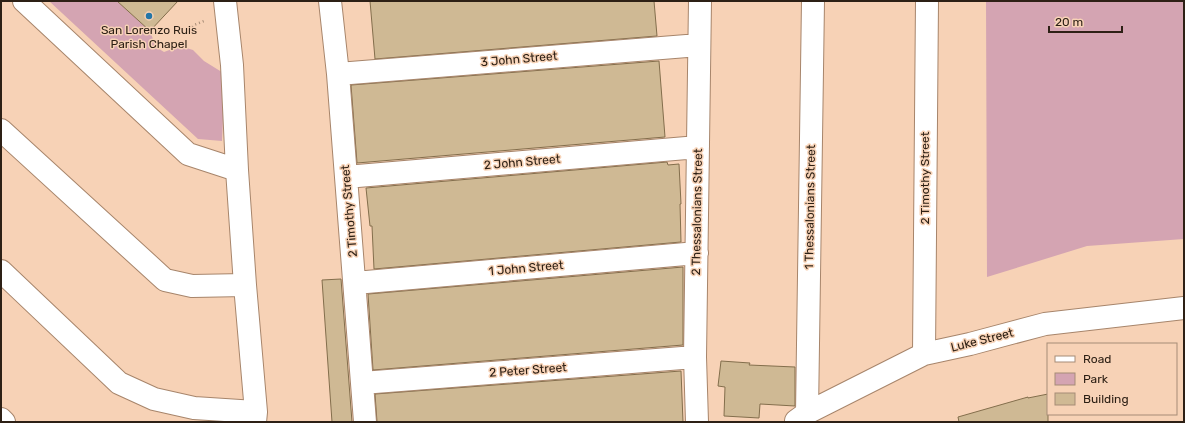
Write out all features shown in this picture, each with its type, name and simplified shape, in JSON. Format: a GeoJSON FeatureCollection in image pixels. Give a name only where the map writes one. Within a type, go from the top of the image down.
{"type":"FeatureCollection","features":[{"type":"Feature","properties":{"kind":"street"},"geometry":{"type":"LineString","coordinates":[[24,1],[188,154],[237,170]]}},
{"type":"Feature","properties":{"kind":"street"},"geometry":{"type":"LineString","coordinates":[[1,271],[119,383],[154,399],[194,408],[255,417],[237,170],[232,65],[225,1]]}},
{"type":"Feature","properties":{"kind":"street","name":"2 Timothy Street"},"geometry":{"type":"LineString","coordinates":[[330,1],[338,74],[365,422]]}},
{"type":"Feature","properties":{"kind":"street","name":"2 Thessalonians Street"},"geometry":{"type":"LineString","coordinates":[[697,422],[695,357],[700,1]]}},
{"type":"Feature","properties":{"kind":"street","name":"1 Thessalonians Street"},"geometry":{"type":"LineString","coordinates":[[801,418],[812,1]]}},
{"type":"Feature","properties":{"kind":"street","name":"2 Timothy Street"},"geometry":{"type":"LineString","coordinates":[[924,354],[927,1]]}},
{"type":"Feature","properties":{"kind":"street","name":"3 John Street"},"geometry":{"type":"LineString","coordinates":[[338,74],[700,45]]}},
{"type":"Feature","properties":{"kind":"street"},"geometry":{"type":"LineString","coordinates":[[1,130],[165,280],[192,286],[245,285]]}},
{"type":"Feature","properties":{"kind":"street","name":"2 John Street"},"geometry":{"type":"LineString","coordinates":[[346,177],[698,147]]}},
{"type":"Feature","properties":{"kind":"street","name":"1 John Street"},"geometry":{"type":"LineString","coordinates":[[355,283],[697,253]]}},
{"type":"Feature","properties":{"kind":"street","name":"Luke Street"},"geometry":{"type":"LineString","coordinates":[[801,418],[924,354],[970,344],[1045,324],[1184,308]]}},
{"type":"Feature","properties":{"kind":"street","name":"2 Peter Street"},"geometry":{"type":"LineString","coordinates":[[362,383],[695,357]]}},
{"type":"Feature","properties":{"kind":"street"},"geometry":{"type":"LineString","coordinates":[[1,419],[4,422]]}},
{"type":"Feature","properties":{"kind":"green space"},"geometry":{"type":"Polygon","coordinates":[[[49,1],[117,1],[150,31],[156,47],[164,52],[180,46],[193,50],[204,61],[225,74],[222,141],[198,139],[49,1]]]}},
{"type":"Feature","properties":{"kind":"green space"},"geometry":{"type":"Polygon","coordinates":[[[986,1],[1184,1],[1184,239],[1087,246],[987,277],[986,1]]]}},
{"type":"Feature","properties":{"kind":"building","name":"San Lorenzo Ruis Parish Chapel"},"geometry":{"type":"Polygon","coordinates":[[[117,1],[178,1],[150,31],[117,1]]]}},
{"type":"Feature","properties":{"kind":"building"},"geometry":{"type":"Polygon","coordinates":[[[370,1],[654,1],[657,36],[375,59],[370,1]]]}},
{"type":"Feature","properties":{"kind":"building"},"geometry":{"type":"Polygon","coordinates":[[[659,61],[665,137],[357,163],[351,85],[659,61]]]}},
{"type":"Feature","properties":{"kind":"building"},"geometry":{"type":"Polygon","coordinates":[[[667,162],[668,165],[679,164],[681,242],[374,269],[372,226],[370,226],[366,188],[667,162]]]}},
{"type":"Feature","properties":{"kind":"building"},"geometry":{"type":"Polygon","coordinates":[[[683,267],[683,345],[373,370],[368,294],[683,267]]]}},
{"type":"Feature","properties":{"kind":"building"},"geometry":{"type":"Polygon","coordinates":[[[341,279],[352,422],[332,422],[322,280],[341,279]]]}},
{"type":"Feature","properties":{"kind":"building"},"geometry":{"type":"Polygon","coordinates":[[[721,361],[750,363],[749,365],[795,367],[795,406],[760,404],[759,418],[724,416],[725,387],[718,386],[721,361]]]}},
{"type":"Feature","properties":{"kind":"building"},"geometry":{"type":"Polygon","coordinates":[[[681,371],[683,422],[377,422],[375,394],[681,371]]]}},
{"type":"Feature","properties":{"kind":"building"},"geometry":{"type":"Polygon","coordinates":[[[1047,394],[1048,422],[959,422],[958,417],[1047,394]]]}},
{"type":"Feature","properties":{"kind":"place","name":"San Lorenzo Ruis Parish Chapel"},"geometry":{"type":"Point","coordinates":[149,16]}}]}
